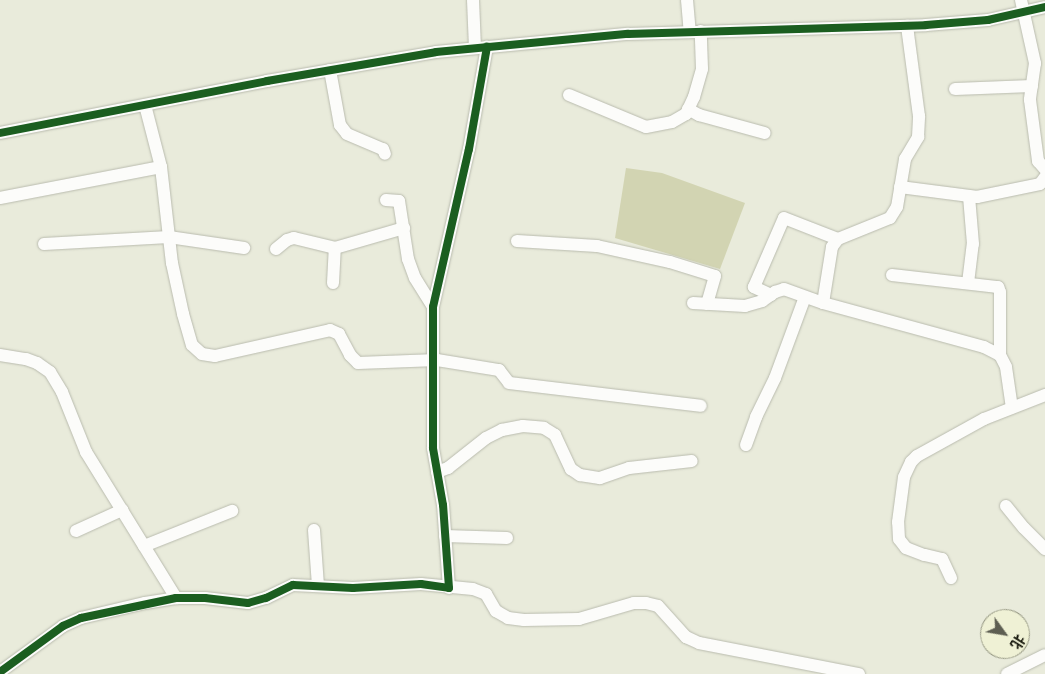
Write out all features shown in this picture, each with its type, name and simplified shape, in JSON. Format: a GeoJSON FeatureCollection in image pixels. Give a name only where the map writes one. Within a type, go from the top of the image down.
{"type":"FeatureCollection","features":[{"type":"Feature","properties":{"kind":"street"},"geometry":{"type":"LineString","coordinates":[[449,588],[445,536],[433,448],[433,307],[469,148],[481,48],[473,0]]}},
{"type":"Feature","properties":{"kind":"street"},"geometry":{"type":"LineString","coordinates":[[569,96],[646,127],[672,122],[686,114],[702,69],[687,0]]}},
{"type":"Feature","properties":{"kind":"street"},"geometry":{"type":"LineString","coordinates":[[0,133],[330,70],[436,52],[628,34],[907,26],[988,20],[1022,6],[1045,7]]}},
{"type":"Feature","properties":{"kind":"street"},"geometry":{"type":"LineString","coordinates":[[1022,6],[1040,62],[1032,86],[1030,100],[1038,161],[1045,169]]}},
{"type":"Feature","properties":{"kind":"street"},"geometry":{"type":"LineString","coordinates":[[823,303],[832,247],[838,239],[890,218],[897,207],[905,159],[918,137],[919,116],[907,26]]}},
{"type":"Feature","properties":{"kind":"street"},"geometry":{"type":"LineString","coordinates":[[330,70],[340,125],[347,134],[383,149],[384,154]]}},
{"type":"Feature","properties":{"kind":"street"},"geometry":{"type":"LineString","coordinates":[[955,89],[1032,86]]}},
{"type":"Feature","properties":{"kind":"street"},"geometry":{"type":"LineString","coordinates":[[145,105],[161,167],[169,237],[183,314],[192,345],[202,354],[215,356],[330,330],[340,334],[350,355],[358,363],[432,360],[499,370],[509,383],[701,406]]}},
{"type":"Feature","properties":{"kind":"street"},"geometry":{"type":"LineString","coordinates":[[688,109],[699,115],[765,133]]}},
{"type":"Feature","properties":{"kind":"street"},"geometry":{"type":"LineString","coordinates":[[0,198],[161,167]]}},
{"type":"Feature","properties":{"kind":"street"},"geometry":{"type":"LineString","coordinates":[[900,187],[969,196],[1040,184],[1045,177]]}},
{"type":"Feature","properties":{"kind":"street"},"geometry":{"type":"LineString","coordinates":[[968,283],[973,244],[969,196]]}},
{"type":"Feature","properties":{"kind":"street"},"geometry":{"type":"LineString","coordinates":[[386,200],[399,201],[408,259],[415,278],[433,307]]}},
{"type":"Feature","properties":{"kind":"street"},"geometry":{"type":"LineString","coordinates":[[771,295],[754,287],[784,218],[838,239]]}},
{"type":"Feature","properties":{"kind":"street"},"geometry":{"type":"LineString","coordinates":[[276,248],[287,240],[294,238],[335,248],[404,228]]}},
{"type":"Feature","properties":{"kind":"street"},"geometry":{"type":"LineString","coordinates":[[44,244],[169,237],[244,248]]}},
{"type":"Feature","properties":{"kind":"street"},"geometry":{"type":"LineString","coordinates":[[517,241],[597,246],[670,262],[715,276],[707,304]]}},
{"type":"Feature","properties":{"kind":"street"},"geometry":{"type":"LineString","coordinates":[[333,284],[335,248]]}},
{"type":"Feature","properties":{"kind":"street"},"geometry":{"type":"LineString","coordinates":[[892,275],[998,287],[1000,292],[1000,355],[1006,366],[1012,408]]}},
{"type":"Feature","properties":{"kind":"street"},"geometry":{"type":"LineString","coordinates":[[693,303],[746,306],[762,301],[784,289],[823,303],[984,347],[1000,355]]}},
{"type":"Feature","properties":{"kind":"street"},"geometry":{"type":"LineString","coordinates":[[746,445],[756,416],[775,378],[805,297]]}},
{"type":"Feature","properties":{"kind":"street"},"geometry":{"type":"LineString","coordinates":[[0,355],[38,363],[50,372],[62,392],[86,452],[176,598]]}},
{"type":"Feature","properties":{"kind":"street"},"geometry":{"type":"LineString","coordinates":[[951,578],[942,559],[906,548],[899,540],[898,522],[904,477],[917,456],[984,419],[1045,395]]}},
{"type":"Feature","properties":{"kind":"street"},"geometry":{"type":"LineString","coordinates":[[437,472],[448,468],[486,438],[502,430],[523,426],[544,428],[555,435],[571,469],[580,475],[600,478],[629,468],[692,461]]}},
{"type":"Feature","properties":{"kind":"street"},"geometry":{"type":"LineString","coordinates":[[1006,506],[1045,549]]}},
{"type":"Feature","properties":{"kind":"street"},"geometry":{"type":"LineString","coordinates":[[76,531],[122,510]]}},
{"type":"Feature","properties":{"kind":"street"},"geometry":{"type":"LineString","coordinates":[[144,546],[232,511]]}},
{"type":"Feature","properties":{"kind":"street"},"geometry":{"type":"LineString","coordinates":[[314,530],[318,586]]}},
{"type":"Feature","properties":{"kind":"street"},"geometry":{"type":"LineString","coordinates":[[445,536],[507,538]]}},
{"type":"Feature","properties":{"kind":"street"},"geometry":{"type":"LineString","coordinates":[[0,672],[63,626],[81,618],[176,598],[205,598],[248,603],[266,598],[293,585],[353,588],[421,584],[473,589],[486,594],[496,611],[508,618],[524,620],[579,619],[634,603],[658,606],[686,637],[699,643],[858,674]]}},
{"type":"Feature","properties":{"kind":"street"},"geometry":{"type":"LineString","coordinates":[[1007,674],[1045,655]]}},
{"type":"Feature","properties":{"kind":"green space"},"geometry":{"type":"Polygon","coordinates":[[[626,168],[662,173],[745,203],[720,269],[615,238],[626,168]]]}},
{"type":"Feature","properties":{"kind":"cycle path"},"geometry":{"type":"LineString","coordinates":[[0,133],[267,81],[436,52],[628,34],[926,25],[988,20],[1045,7]]}},
{"type":"Feature","properties":{"kind":"cycle path"},"geometry":{"type":"LineString","coordinates":[[0,672],[63,626],[81,618],[176,598],[205,598],[248,603],[266,598],[293,585],[353,588],[421,584],[449,588],[443,505],[433,448],[433,307],[469,149],[487,47]]}}]}
